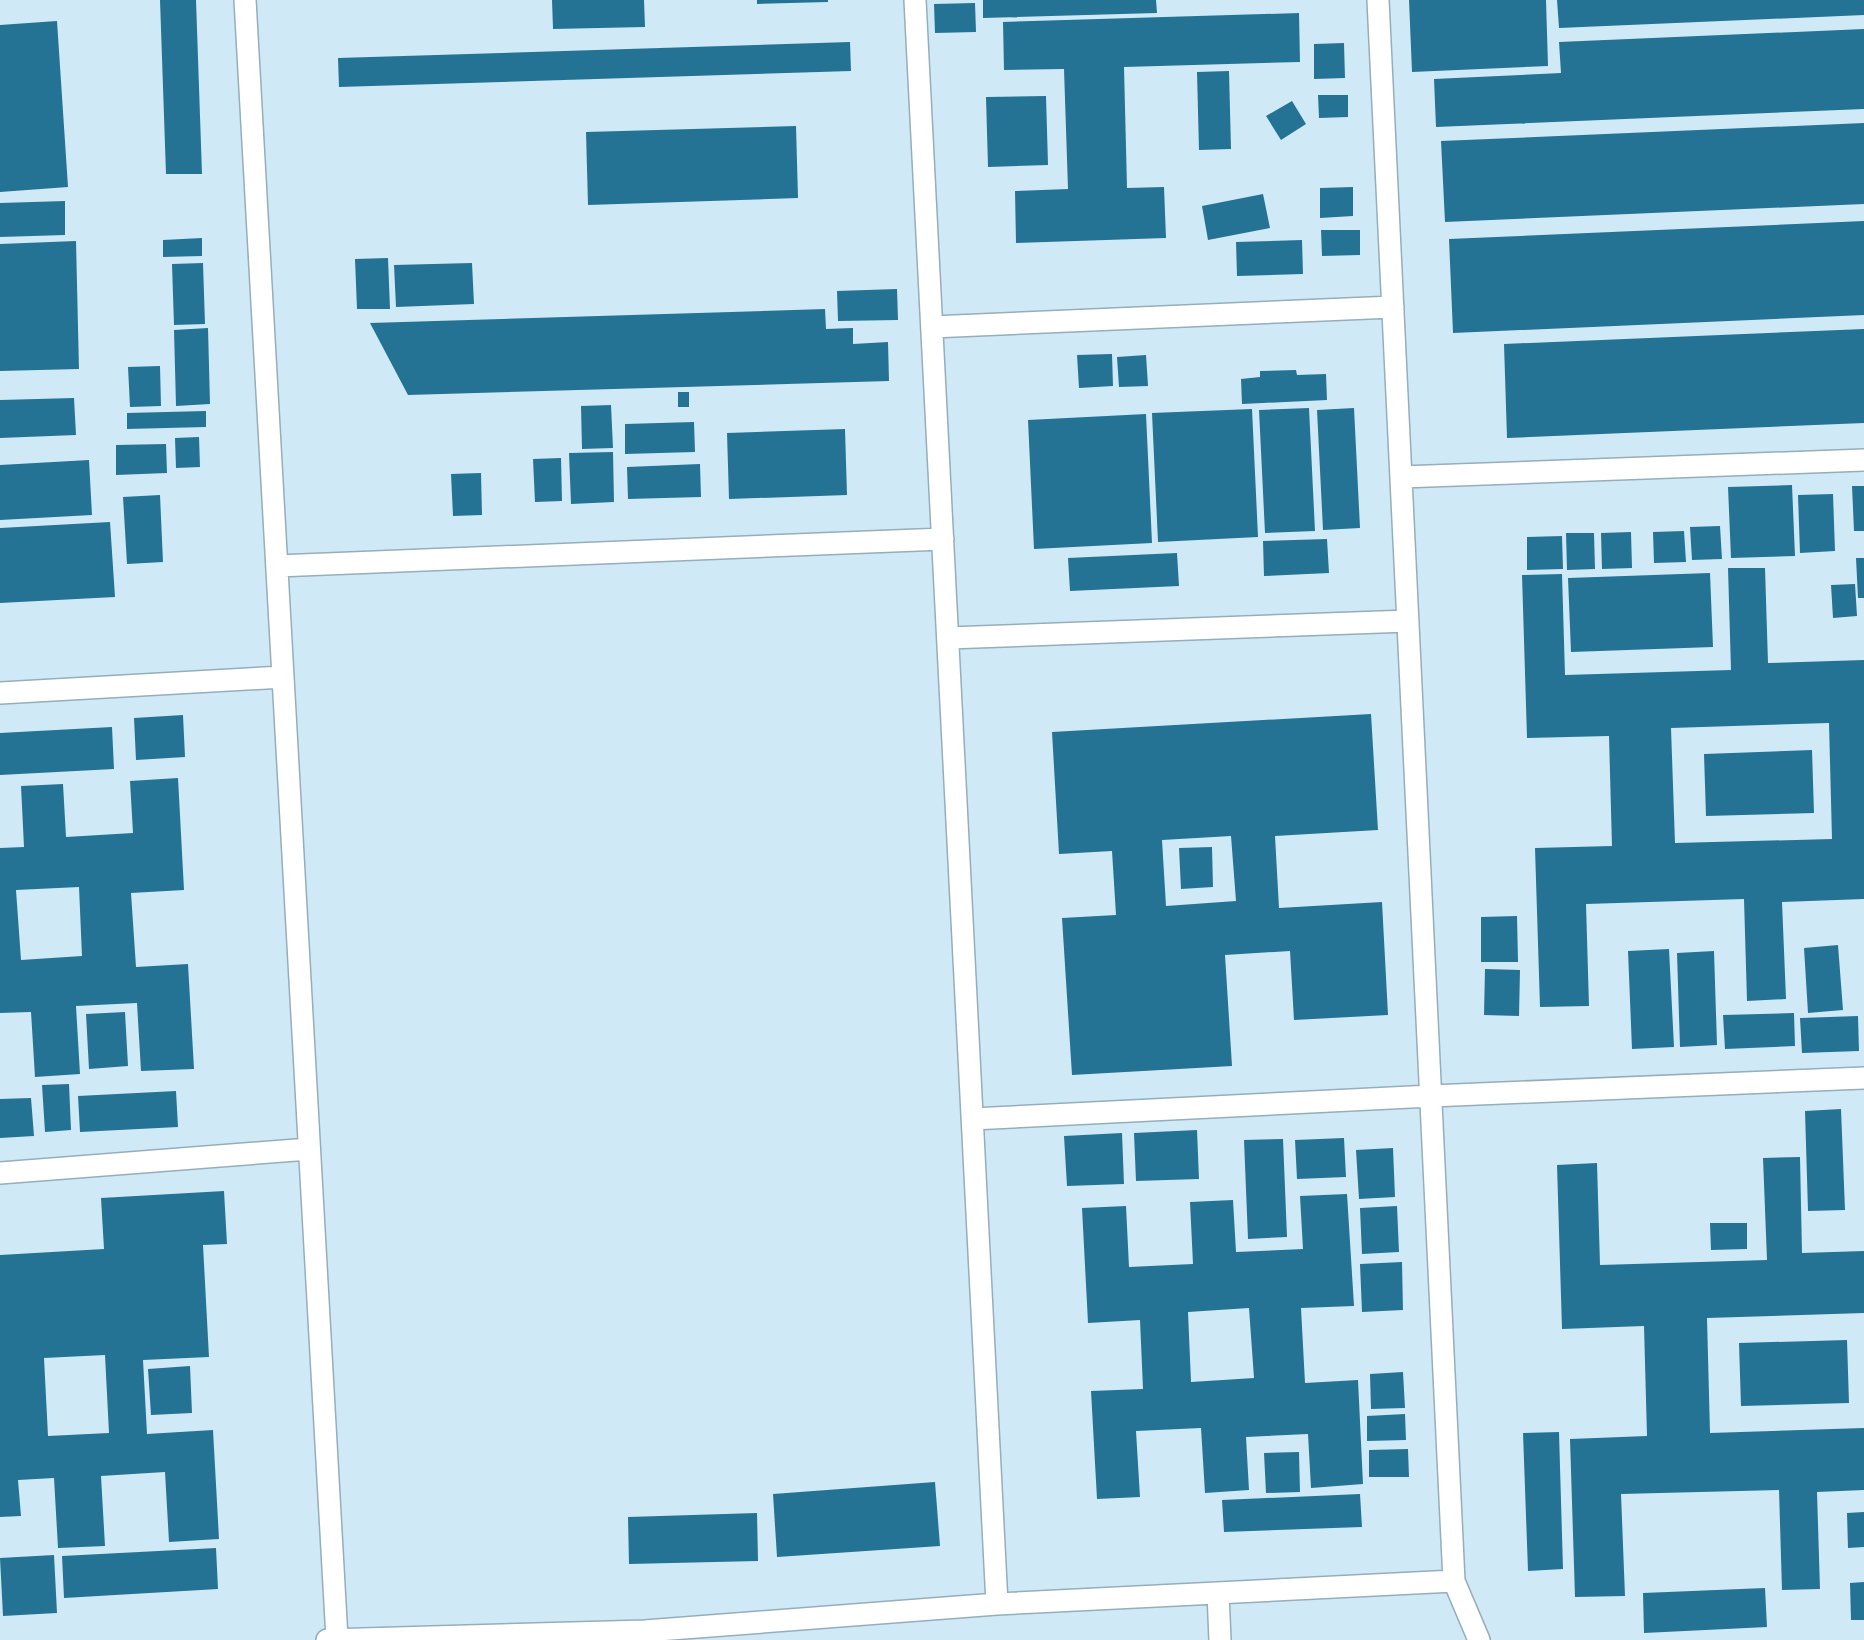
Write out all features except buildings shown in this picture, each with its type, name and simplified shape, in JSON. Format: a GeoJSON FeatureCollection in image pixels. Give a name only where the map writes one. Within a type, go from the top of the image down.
{"type":"FeatureCollection","features":[{"type":"Feature","properties":{"kind":"lane"},"geometry":{"type":"LineString","coordinates":[[245,0],[337,1639]]}},
{"type":"Feature","properties":{"kind":"lane"},"geometry":{"type":"LineString","coordinates":[[915,0],[997,1604]]}},
{"type":"Feature","properties":{"kind":"lane"},"geometry":{"type":"LineString","coordinates":[[1378,0],[1454,1581],[1479,1640]]}},
{"type":"Feature","properties":{"kind":"lane"},"geometry":{"type":"LineString","coordinates":[[932,327],[1393,307]]}},
{"type":"Feature","properties":{"kind":"lane"},"geometry":{"type":"LineString","coordinates":[[1401,477],[1864,460]]}},
{"type":"Feature","properties":{"kind":"lane"},"geometry":{"type":"LineString","coordinates":[[277,566],[943,539]]}},
{"type":"Feature","properties":{"kind":"lane"},"geometry":{"type":"LineString","coordinates":[[948,638],[1408,621]]}},
{"type":"Feature","properties":{"kind":"lane"},"geometry":{"type":"LineString","coordinates":[[0,693],[283,677]]}},
{"type":"Feature","properties":{"kind":"lane"},"geometry":{"type":"LineString","coordinates":[[972,1119],[1864,1078]]}},
{"type":"Feature","properties":{"kind":"lane"},"geometry":{"type":"LineString","coordinates":[[0,1173],[309,1149]]}},
{"type":"Feature","properties":{"kind":"lane"},"geometry":{"type":"LineString","coordinates":[[327,1640],[645,1636],[997,1604],[1454,1581]]}},
{"type":"Feature","properties":{"kind":"lane"},"geometry":{"type":"LineString","coordinates":[[1218,1593],[1220,1640]]}}]}
